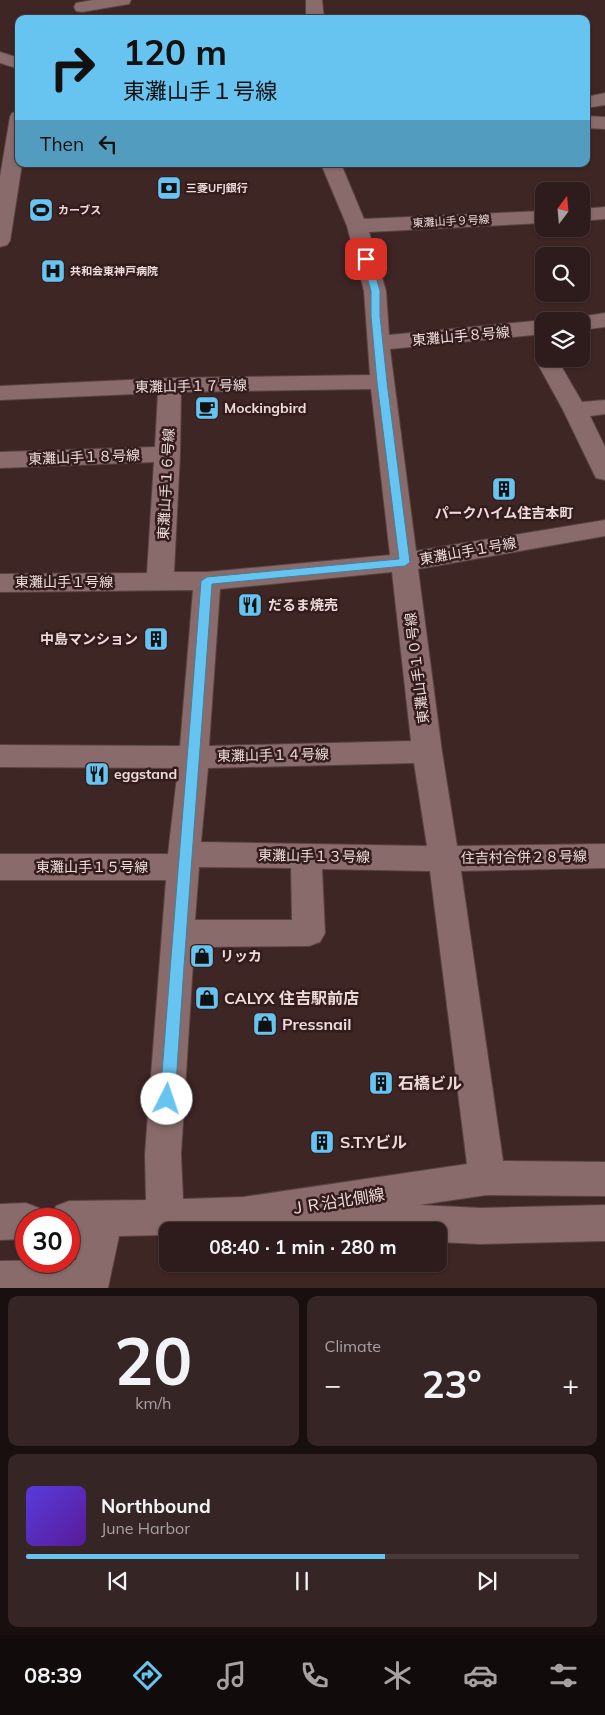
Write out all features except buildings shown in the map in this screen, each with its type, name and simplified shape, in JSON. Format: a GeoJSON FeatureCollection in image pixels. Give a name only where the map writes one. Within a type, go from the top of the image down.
{"type":"FeatureCollection","features":[{"type":"Feature","properties":{"kind":"street"},"geometry":{"type":"LineString","coordinates":[[81,9],[124,0]]}},
{"type":"Feature","properties":{"kind":"street"},"geometry":{"type":"LineString","coordinates":[[314,0],[316,15]]}},
{"type":"Feature","properties":{"kind":"street"},"geometry":{"type":"LineString","coordinates":[[0,57],[15,63]]}},
{"type":"Feature","properties":{"kind":"street"},"geometry":{"type":"LineString","coordinates":[[590,104],[605,99]]}},
{"type":"Feature","properties":{"kind":"street"},"geometry":{"type":"LineString","coordinates":[[590,105],[605,106]]}},
{"type":"Feature","properties":{"kind":"street"},"geometry":{"type":"LineString","coordinates":[[590,121],[605,121]]}},
{"type":"Feature","properties":{"kind":"street"},"geometry":{"type":"LineString","coordinates":[[0,241],[2,209],[13,129]]}},
{"type":"Feature","properties":{"kind":"street","name":"東灘山手１０号線"},"geometry":{"type":"LineString","coordinates":[[332,167],[360,234],[375,291],[382,382],[427,752],[444,859],[487,1178]]}},
{"type":"Feature","properties":{"kind":"street"},"geometry":{"type":"LineString","coordinates":[[590,215],[605,214]]}},
{"type":"Feature","properties":{"kind":"street","name":"東灘山手９号線"},"geometry":{"type":"LineString","coordinates":[[360,234],[535,218]]}},
{"type":"Feature","properties":{"kind":"street"},"geometry":{"type":"LineString","coordinates":[[360,234],[402,243]]}},
{"type":"Feature","properties":{"kind":"street"},"geometry":{"type":"LineString","coordinates":[[590,322],[605,320]]}},
{"type":"Feature","properties":{"kind":"street","name":"東灘山手８号線"},"geometry":{"type":"LineString","coordinates":[[379,343],[535,328]]}},
{"type":"Feature","properties":{"kind":"street"},"geometry":{"type":"LineString","coordinates":[[551,367],[575,410],[605,472]]}},
{"type":"Feature","properties":{"kind":"street","name":"東灘山手１７号線"},"geometry":{"type":"LineString","coordinates":[[0,393],[170,385],[382,382]]}},
{"type":"Feature","properties":{"kind":"street","name":"東灘山手１６号線"},"geometry":{"type":"LineString","coordinates":[[160,582],[168,454],[170,385]]}},
{"type":"Feature","properties":{"kind":"street"},"geometry":{"type":"LineString","coordinates":[[575,410],[605,407]]}},
{"type":"Feature","properties":{"kind":"street","name":"東灘山手１８号線"},"geometry":{"type":"LineString","coordinates":[[0,460],[168,454]]}},
{"type":"Feature","properties":{"kind":"street","name":"東灘山手１号線"},"geometry":{"type":"LineString","coordinates":[[0,583],[207,581],[405,562],[605,528]]}},
{"type":"Feature","properties":{"kind":"street"},"geometry":{"type":"LineString","coordinates":[[165,1217],[164,1154],[184,860],[194,757],[207,581]]}},
{"type":"Feature","properties":{"kind":"street","name":"東灘山手１４号線"},"geometry":{"type":"LineString","coordinates":[[0,756],[194,757],[427,752]]}},
{"type":"Feature","properties":{"kind":"street"},"geometry":{"type":"LineString","coordinates":[[179,934],[309,933],[306,856]]}},
{"type":"Feature","properties":{"kind":"street","name":"東灘山手１３号線"},"geometry":{"type":"LineString","coordinates":[[184,860],[306,856],[444,859]]}},
{"type":"Feature","properties":{"kind":"street","name":"住吉村合併２８号線"},"geometry":{"type":"LineString","coordinates":[[444,859],[605,856]]}},
{"type":"Feature","properties":{"kind":"street","name":"東灘山手１５号線"},"geometry":{"type":"LineString","coordinates":[[0,867],[184,860]]}},
{"type":"Feature","properties":{"kind":"street","name":"ＪＲ沿北側線"},"geometry":{"type":"LineString","coordinates":[[86,1219],[243,1215],[487,1178],[605,1179]]}},
{"type":"Feature","properties":{"kind":"street"},"geometry":{"type":"LineString","coordinates":[[243,1215],[481,1226],[605,1223]]}},
{"type":"Feature","properties":{"kind":"street"},"geometry":{"type":"LineString","coordinates":[[0,1280],[90,1283],[86,1219]]}},
{"type":"Feature","properties":{"kind":"street"},"geometry":{"type":"LineString","coordinates":[[0,1222],[15,1221]]}},
{"type":"Feature","properties":{"kind":"place","name":"三菱UFJ銀行"},"geometry":{"type":"Point","coordinates":[169,188]}},
{"type":"Feature","properties":{"kind":"place","name":"カーブス"},"geometry":{"type":"Point","coordinates":[41,210]}},
{"type":"Feature","properties":{"kind":"place","name":"共和会東神戸病院"},"geometry":{"type":"Point","coordinates":[53,271]}},
{"type":"Feature","properties":{"kind":"place","name":"Mockingbird"},"geometry":{"type":"Point","coordinates":[207,408]}},
{"type":"Feature","properties":{"kind":"place","name":"パークハイム住吉本町"},"geometry":{"type":"Point","coordinates":[504,489]}},
{"type":"Feature","properties":{"kind":"place","name":"だるま焼売"},"geometry":{"type":"Point","coordinates":[250,605]}},
{"type":"Feature","properties":{"kind":"place","name":"中島マンション"},"geometry":{"type":"Point","coordinates":[156,639]}},
{"type":"Feature","properties":{"kind":"place","name":"eggstand"},"geometry":{"type":"Point","coordinates":[97,774]}},
{"type":"Feature","properties":{"kind":"place","name":"リッカ"},"geometry":{"type":"Point","coordinates":[202,956]}},
{"type":"Feature","properties":{"kind":"place","name":"CALYX 住吉駅前店"},"geometry":{"type":"Point","coordinates":[207,998]}},
{"type":"Feature","properties":{"kind":"place","name":"Pressnail"},"geometry":{"type":"Point","coordinates":[265,1024]}},
{"type":"Feature","properties":{"kind":"place","name":"石橋ビル"},"geometry":{"type":"Point","coordinates":[381,1083]}},
{"type":"Feature","properties":{"kind":"place","name":"S.T.Yビル"},"geometry":{"type":"Point","coordinates":[322,1142]}},
{"type":"Feature","properties":{"kind":"route"},"geometry":{"type":"LineString","coordinates":[[167,1099],[184,854],[194,757],[207,581],[405,562],[382,382],[375,291],[366,259]]}}]}
